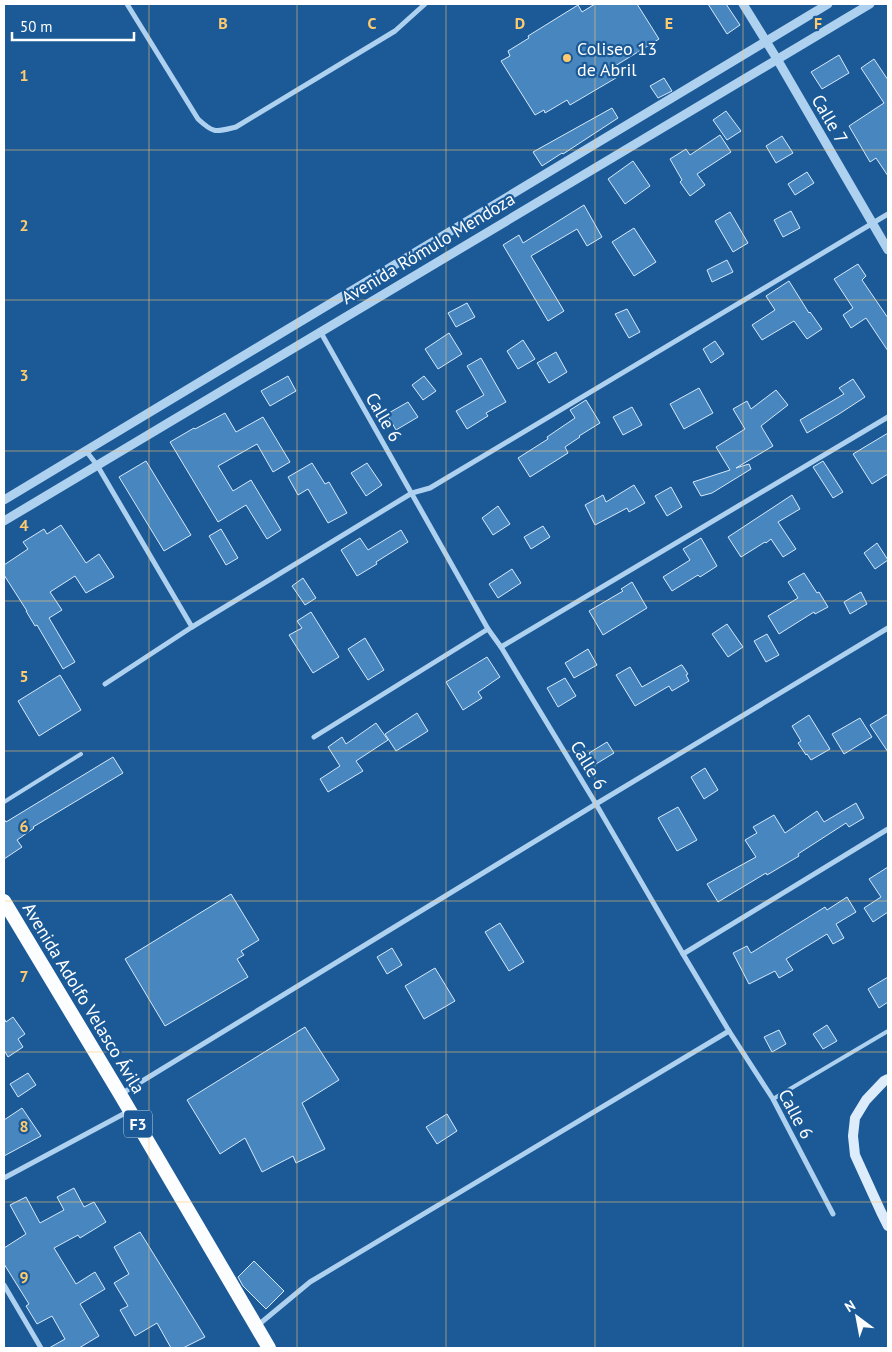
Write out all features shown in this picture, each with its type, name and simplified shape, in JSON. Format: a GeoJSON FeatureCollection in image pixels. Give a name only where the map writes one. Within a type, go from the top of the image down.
{"type":"FeatureCollection","features":[{"type":"Feature","properties":{"kind":"highway","name":"Avenida Adolfo Velasco Ávila"},"geometry":{"type":"LineString","coordinates":[[4,901],[130,1110],[269,1348]]}},
{"type":"Feature","properties":{"kind":"main road"},"geometry":{"type":"LineString","coordinates":[[888,1079],[872,1094],[855,1118],[853,1136],[855,1155],[888,1226]]}},
{"type":"Feature","properties":{"kind":"street"},"geometry":{"type":"LineString","coordinates":[[127,4],[198,119],[206,127],[217,132],[236,127],[395,31],[425,4]]}},
{"type":"Feature","properties":{"kind":"street","name":"Calle 7"},"geometry":{"type":"LineString","coordinates":[[743,4],[888,250]]}},
{"type":"Feature","properties":{"kind":"street","name":"Avenida Rómulo Mendoza"},"geometry":{"type":"LineString","coordinates":[[4,500],[828,4]]}},
{"type":"Feature","properties":{"kind":"street","name":"Avenida Rómulo Mendoza"},"geometry":{"type":"LineString","coordinates":[[4,521],[870,4]]}},
{"type":"Feature","properties":{"kind":"street"},"geometry":{"type":"LineString","coordinates":[[104,684],[192,627],[412,493],[430,488],[888,214]]}},
{"type":"Feature","properties":{"kind":"street","name":"Calle 6"},"geometry":{"type":"LineString","coordinates":[[320,331],[488,629],[501,647],[596,804],[729,1031],[773,1099],[833,1214]]}},
{"type":"Feature","properties":{"kind":"street"},"geometry":{"type":"LineString","coordinates":[[501,647],[888,417]]}},
{"type":"Feature","properties":{"kind":"street"},"geometry":{"type":"LineString","coordinates":[[86,450],[97,465],[192,627]]}},
{"type":"Feature","properties":{"kind":"street"},"geometry":{"type":"LineString","coordinates":[[120,1094],[888,628]]}},
{"type":"Feature","properties":{"kind":"street"},"geometry":{"type":"LineString","coordinates":[[314,736],[488,629]]}},
{"type":"Feature","properties":{"kind":"street"},"geometry":{"type":"LineString","coordinates":[[683,954],[888,829]]}},
{"type":"Feature","properties":{"kind":"street"},"geometry":{"type":"LineString","coordinates":[[256,1326],[310,1282],[729,1031]]}},
{"type":"Feature","properties":{"kind":"street"},"geometry":{"type":"LineString","coordinates":[[4,1178],[130,1110]]}},
{"type":"Feature","properties":{"kind":"street"},"geometry":{"type":"LineString","coordinates":[[4,1285],[41,1348]]}},
{"type":"Feature","properties":{"kind":"lane"},"geometry":{"type":"LineString","coordinates":[[4,802],[81,754]]}},
{"type":"Feature","properties":{"kind":"lane"},"geometry":{"type":"LineString","coordinates":[[773,1099],[888,1031]]}},
{"type":"Feature","properties":{"kind":"building","name":"Coliseo 13 de Abril"},"geometry":{"type":"Polygon","coordinates":[[[595,4],[637,4],[659,39],[615,66],[621,75],[570,105],[567,100],[545,113],[544,110],[535,115],[501,61],[510,56],[508,51],[529,38],[528,36],[578,5],[582,12],[595,4]]]}},
{"type":"Feature","properties":{"kind":"building"},"geometry":{"type":"Polygon","coordinates":[[[708,4],[726,4],[740,25],[727,34],[708,4]]]}},
{"type":"Feature","properties":{"kind":"building"},"geometry":{"type":"Polygon","coordinates":[[[839,55],[849,73],[822,89],[811,72],[839,55]]]}},
{"type":"Feature","properties":{"kind":"building"},"geometry":{"type":"Polygon","coordinates":[[[874,59],[888,80],[888,176],[876,158],[870,162],[849,126],[884,103],[861,68],[874,59]]]}},
{"type":"Feature","properties":{"kind":"building"},"geometry":{"type":"Polygon","coordinates":[[[664,78],[672,91],[658,98],[650,86],[664,78]]]}},
{"type":"Feature","properties":{"kind":"building"},"geometry":{"type":"Polygon","coordinates":[[[612,108],[618,118],[542,166],[533,152],[612,108]]]}},
{"type":"Feature","properties":{"kind":"building"},"geometry":{"type":"Polygon","coordinates":[[[726,111],[741,131],[727,140],[713,120],[726,111]]]}},
{"type":"Feature","properties":{"kind":"building"},"geometry":{"type":"Polygon","coordinates":[[[720,135],[731,152],[697,174],[705,185],[690,196],[680,182],[682,180],[670,159],[686,149],[690,155],[720,135]]]}},
{"type":"Feature","properties":{"kind":"building"},"geometry":{"type":"Polygon","coordinates":[[[782,136],[793,153],[776,163],[766,146],[782,136]]]}},
{"type":"Feature","properties":{"kind":"building"},"geometry":{"type":"Polygon","coordinates":[[[633,161],[650,186],[625,204],[608,179],[633,161]]]}},
{"type":"Feature","properties":{"kind":"building"},"geometry":{"type":"Polygon","coordinates":[[[807,172],[814,183],[795,195],[788,184],[807,172]]]}},
{"type":"Feature","properties":{"kind":"building"},"geometry":{"type":"Polygon","coordinates":[[[584,205],[602,237],[587,246],[577,229],[531,256],[564,311],[548,321],[503,245],[519,235],[523,243],[584,205]]]}},
{"type":"Feature","properties":{"kind":"building"},"geometry":{"type":"Polygon","coordinates":[[[791,211],[800,228],[783,237],[774,220],[791,211]]]}},
{"type":"Feature","properties":{"kind":"building"},"geometry":{"type":"Polygon","coordinates":[[[730,212],[748,243],[733,252],[715,221],[730,212]]]}},
{"type":"Feature","properties":{"kind":"building"},"geometry":{"type":"Polygon","coordinates":[[[634,228],[656,262],[634,276],[612,242],[634,228]]]}},
{"type":"Feature","properties":{"kind":"building"},"geometry":{"type":"Polygon","coordinates":[[[727,260],[733,272],[712,282],[707,270],[727,260]]]}},
{"type":"Feature","properties":{"kind":"building"},"geometry":{"type":"Polygon","coordinates":[[[858,264],[866,276],[862,280],[888,318],[888,351],[866,318],[851,328],[843,315],[853,308],[834,279],[858,264]]]}},
{"type":"Feature","properties":{"kind":"building"},"geometry":{"type":"Polygon","coordinates":[[[789,281],[809,313],[822,329],[807,339],[794,321],[762,340],[752,325],[775,310],[766,296],[789,281]]]}},
{"type":"Feature","properties":{"kind":"building"},"geometry":{"type":"Polygon","coordinates":[[[467,303],[475,317],[456,327],[448,313],[467,303]]]}},
{"type":"Feature","properties":{"kind":"building"},"geometry":{"type":"Polygon","coordinates":[[[627,309],[640,332],[629,338],[615,314],[627,309]]]}},
{"type":"Feature","properties":{"kind":"building"},"geometry":{"type":"Polygon","coordinates":[[[449,333],[462,354],[438,369],[425,349],[449,333]]]}},
{"type":"Feature","properties":{"kind":"building"},"geometry":{"type":"Polygon","coordinates":[[[523,340],[535,359],[518,369],[507,351],[523,340]]]}},
{"type":"Feature","properties":{"kind":"building"},"geometry":{"type":"Polygon","coordinates":[[[715,341],[724,354],[711,363],[703,349],[715,341]]]}},
{"type":"Feature","properties":{"kind":"building"},"geometry":{"type":"Polygon","coordinates":[[[556,352],[567,372],[549,383],[537,363],[556,352]]]}},
{"type":"Feature","properties":{"kind":"building"},"geometry":{"type":"Polygon","coordinates":[[[481,358],[506,402],[486,413],[488,416],[467,429],[456,411],[484,395],[467,366],[481,358]]]}},
{"type":"Feature","properties":{"kind":"building"},"geometry":{"type":"Polygon","coordinates":[[[288,376],[296,391],[270,406],[261,391],[288,376]]]}},
{"type":"Feature","properties":{"kind":"building"},"geometry":{"type":"Polygon","coordinates":[[[424,376],[436,391],[423,400],[412,385],[424,376]]]}},
{"type":"Feature","properties":{"kind":"building"},"geometry":{"type":"Polygon","coordinates":[[[853,379],[865,397],[807,433],[800,420],[844,394],[839,388],[853,379]]]}},
{"type":"Feature","properties":{"kind":"building"},"geometry":{"type":"Polygon","coordinates":[[[699,388],[713,413],[684,429],[670,404],[699,388]]]}},
{"type":"Feature","properties":{"kind":"building"},"geometry":{"type":"Polygon","coordinates":[[[776,390],[788,405],[761,426],[773,446],[736,468],[749,464],[751,469],[712,493],[701,496],[693,482],[730,470],[716,447],[745,429],[733,409],[747,401],[751,409],[776,390]]]}},
{"type":"Feature","properties":{"kind":"building"},"geometry":{"type":"Polygon","coordinates":[[[586,400],[600,423],[565,447],[568,453],[530,477],[518,458],[548,439],[547,437],[575,418],[570,410],[586,400]]]}},
{"type":"Feature","properties":{"kind":"building"},"geometry":{"type":"Polygon","coordinates":[[[408,402],[418,417],[396,430],[387,414],[408,402]]]}},
{"type":"Feature","properties":{"kind":"building"},"geometry":{"type":"Polygon","coordinates":[[[632,407],[642,425],[623,435],[613,417],[632,407]]]}},
{"type":"Feature","properties":{"kind":"building"},"geometry":{"type":"Polygon","coordinates":[[[225,413],[236,432],[263,417],[290,462],[273,472],[257,444],[218,466],[233,491],[251,480],[281,530],[267,539],[246,505],[218,522],[170,442],[225,413]]]}},
{"type":"Feature","properties":{"kind":"building"},"geometry":{"type":"Polygon","coordinates":[[[888,433],[888,474],[872,484],[853,454],[888,433]]]}},
{"type":"Feature","properties":{"kind":"building"},"geometry":{"type":"Polygon","coordinates":[[[146,461],[191,535],[164,551],[119,477],[146,461]]]}},
{"type":"Feature","properties":{"kind":"building"},"geometry":{"type":"Polygon","coordinates":[[[823,461],[843,492],[833,498],[813,467],[823,461]]]}},
{"type":"Feature","properties":{"kind":"building"},"geometry":{"type":"Polygon","coordinates":[[[312,463],[325,484],[329,482],[347,513],[328,523],[308,489],[298,495],[288,477],[312,463]]]}},
{"type":"Feature","properties":{"kind":"building"},"geometry":{"type":"Polygon","coordinates":[[[367,463],[382,485],[366,496],[351,473],[367,463]]]}},
{"type":"Feature","properties":{"kind":"building"},"geometry":{"type":"Polygon","coordinates":[[[634,485],[645,503],[629,512],[627,508],[595,525],[585,505],[603,495],[606,502],[634,485]]]}},
{"type":"Feature","properties":{"kind":"building"},"geometry":{"type":"Polygon","coordinates":[[[671,487],[682,507],[667,516],[655,496],[671,487]]]}},
{"type":"Feature","properties":{"kind":"building"},"geometry":{"type":"Polygon","coordinates":[[[792,495],[800,509],[778,522],[796,549],[783,557],[771,539],[741,557],[728,537],[792,495]]]}},
{"type":"Feature","properties":{"kind":"building"},"geometry":{"type":"Polygon","coordinates":[[[498,506],[510,524],[493,535],[482,518],[498,506]]]}},
{"type":"Feature","properties":{"kind":"building"},"geometry":{"type":"Polygon","coordinates":[[[61,525],[86,563],[99,554],[114,577],[86,593],[75,576],[50,592],[62,610],[49,618],[75,662],[63,669],[4,575],[4,565],[28,549],[23,542],[44,529],[47,534],[61,525]]]}},
{"type":"Feature","properties":{"kind":"building"},"geometry":{"type":"Polygon","coordinates":[[[543,526],[550,537],[531,549],[524,537],[543,526]]]}},
{"type":"Feature","properties":{"kind":"building"},"geometry":{"type":"Polygon","coordinates":[[[221,529],[238,558],[226,565],[209,536],[221,529]]]}},
{"type":"Feature","properties":{"kind":"building"},"geometry":{"type":"Polygon","coordinates":[[[401,530],[408,542],[357,576],[341,550],[360,538],[368,550],[401,530]]]}},
{"type":"Feature","properties":{"kind":"building"},"geometry":{"type":"Polygon","coordinates":[[[701,538],[717,566],[672,591],[663,577],[690,560],[683,549],[701,538]]]}},
{"type":"Feature","properties":{"kind":"building"},"geometry":{"type":"Polygon","coordinates":[[[877,543],[888,560],[875,569],[864,553],[877,543]]]}},
{"type":"Feature","properties":{"kind":"building"},"geometry":{"type":"Polygon","coordinates":[[[512,569],[521,583],[498,598],[489,584],[512,569]]]}},
{"type":"Feature","properties":{"kind":"building"},"geometry":{"type":"Polygon","coordinates":[[[804,573],[828,607],[815,614],[814,612],[779,634],[768,616],[798,598],[788,582],[804,573]]]}},
{"type":"Feature","properties":{"kind":"building"},"geometry":{"type":"Polygon","coordinates":[[[303,578],[316,598],[305,605],[292,586],[303,578]]]}},
{"type":"Feature","properties":{"kind":"building"},"geometry":{"type":"Polygon","coordinates":[[[632,582],[647,608],[603,635],[589,611],[623,591],[621,589],[632,582]]]}},
{"type":"Feature","properties":{"kind":"building"},"geometry":{"type":"Polygon","coordinates":[[[861,592],[867,604],[850,614],[844,602],[861,592]]]}},
{"type":"Feature","properties":{"kind":"building"},"geometry":{"type":"Polygon","coordinates":[[[311,612],[339,657],[313,673],[289,635],[302,628],[297,621],[311,612]]]}},
{"type":"Feature","properties":{"kind":"building"},"geometry":{"type":"Polygon","coordinates":[[[727,624],[743,647],[728,657],[712,634],[727,624]]]}},
{"type":"Feature","properties":{"kind":"building"},"geometry":{"type":"Polygon","coordinates":[[[767,634],[779,655],[766,662],[754,641],[767,634]]]}},
{"type":"Feature","properties":{"kind":"building"},"geometry":{"type":"Polygon","coordinates":[[[365,638],[384,670],[368,680],[348,649],[365,638]]]}},
{"type":"Feature","properties":{"kind":"building"},"geometry":{"type":"Polygon","coordinates":[[[588,649],[597,665],[574,678],[565,663],[588,649]]]}},
{"type":"Feature","properties":{"kind":"building"},"geometry":{"type":"Polygon","coordinates":[[[487,657],[500,677],[478,692],[482,698],[463,710],[446,682],[487,657]]]}},
{"type":"Feature","properties":{"kind":"building"},"geometry":{"type":"Polygon","coordinates":[[[681,665],[688,674],[686,675],[689,681],[672,691],[669,686],[635,706],[616,675],[630,667],[642,687],[681,665]]]}},
{"type":"Feature","properties":{"kind":"building"},"geometry":{"type":"Polygon","coordinates":[[[60,675],[81,710],[39,736],[18,701],[60,675]]]}},
{"type":"Feature","properties":{"kind":"building"},"geometry":{"type":"Polygon","coordinates":[[[565,678],[576,696],[558,707],[547,688],[565,678]]]}},
{"type":"Feature","properties":{"kind":"building"},"geometry":{"type":"Polygon","coordinates":[[[417,713],[428,731],[396,751],[385,734],[417,713]]]}},
{"type":"Feature","properties":{"kind":"building"},"geometry":{"type":"Polygon","coordinates":[[[888,714],[888,752],[870,725],[888,714]]]}},
{"type":"Feature","properties":{"kind":"building"},"geometry":{"type":"Polygon","coordinates":[[[809,715],[830,749],[811,760],[798,743],[801,741],[792,726],[809,715]]]}},
{"type":"Feature","properties":{"kind":"building"},"geometry":{"type":"Polygon","coordinates":[[[860,718],[872,737],[844,754],[832,734],[860,718]]]}},
{"type":"Feature","properties":{"kind":"building"},"geometry":{"type":"Polygon","coordinates":[[[376,723],[388,740],[356,761],[363,771],[328,792],[320,779],[340,766],[328,747],[342,737],[346,744],[376,723]]]}},
{"type":"Feature","properties":{"kind":"building"},"geometry":{"type":"Polygon","coordinates":[[[607,742],[614,753],[596,764],[589,753],[607,742]]]}},
{"type":"Feature","properties":{"kind":"building"},"geometry":{"type":"Polygon","coordinates":[[[113,757],[123,773],[33,827],[17,840],[22,847],[4,859],[4,819],[6,822],[113,757]]]}},
{"type":"Feature","properties":{"kind":"building"},"geometry":{"type":"Polygon","coordinates":[[[705,768],[718,790],[704,799],[691,777],[705,768]]]}},
{"type":"Feature","properties":{"kind":"building"},"geometry":{"type":"Polygon","coordinates":[[[856,803],[864,818],[849,827],[846,823],[798,854],[799,856],[767,875],[766,873],[718,902],[707,884],[756,857],[745,840],[757,833],[753,827],[774,815],[785,833],[817,811],[824,822],[856,803]]]}},
{"type":"Feature","properties":{"kind":"building"},"geometry":{"type":"Polygon","coordinates":[[[678,807],[697,840],[677,851],[658,818],[678,807]]]}},
{"type":"Feature","properties":{"kind":"building"},"geometry":{"type":"Polygon","coordinates":[[[888,867],[888,912],[873,922],[864,908],[881,897],[869,879],[888,867]]]}},
{"type":"Feature","properties":{"kind":"building"},"geometry":{"type":"Polygon","coordinates":[[[231,894],[259,940],[241,951],[244,955],[237,959],[248,977],[165,1026],[125,959],[231,894]]]}},
{"type":"Feature","properties":{"kind":"building"},"geometry":{"type":"Polygon","coordinates":[[[847,897],[856,912],[836,924],[844,938],[833,944],[827,934],[786,959],[793,970],[779,978],[775,971],[749,984],[733,953],[747,946],[751,953],[825,907],[827,910],[847,897]]]}},
{"type":"Feature","properties":{"kind":"building"},"geometry":{"type":"Polygon","coordinates":[[[500,923],[524,962],[509,971],[485,932],[500,923]]]}},
{"type":"Feature","properties":{"kind":"building"},"geometry":{"type":"Polygon","coordinates":[[[392,948],[402,965],[387,974],[377,957],[392,948]]]}},
{"type":"Feature","properties":{"kind":"building"},"geometry":{"type":"Polygon","coordinates":[[[435,968],[455,1001],[424,1019],[405,986],[435,968]]]}},
{"type":"Feature","properties":{"kind":"building"},"geometry":{"type":"Polygon","coordinates":[[[888,977],[888,1002],[879,1008],[868,989],[888,977]]]}},
{"type":"Feature","properties":{"kind":"building"},"geometry":{"type":"Polygon","coordinates":[[[13,1017],[25,1034],[18,1039],[23,1047],[8,1057],[4,1050],[4,1018],[6,1022],[13,1017]]]}},
{"type":"Feature","properties":{"kind":"building"},"geometry":{"type":"Polygon","coordinates":[[[827,1025],[837,1041],[823,1049],[813,1034],[827,1025]]]}},
{"type":"Feature","properties":{"kind":"building"},"geometry":{"type":"Polygon","coordinates":[[[305,1027],[339,1080],[302,1103],[325,1149],[296,1163],[293,1156],[262,1172],[245,1138],[220,1154],[187,1100],[305,1027]]]}},
{"type":"Feature","properties":{"kind":"building"},"geometry":{"type":"Polygon","coordinates":[[[779,1030],[786,1044],[772,1052],[764,1037],[779,1030]]]}},
{"type":"Feature","properties":{"kind":"building"},"geometry":{"type":"Polygon","coordinates":[[[28,1073],[36,1085],[18,1097],[10,1084],[28,1073]]]}},
{"type":"Feature","properties":{"kind":"building"},"geometry":{"type":"Polygon","coordinates":[[[22,1108],[41,1136],[4,1156],[4,1120],[22,1108]]]}},
{"type":"Feature","properties":{"kind":"building"},"geometry":{"type":"Polygon","coordinates":[[[447,1114],[457,1131],[437,1144],[426,1127],[447,1114]]]}},
{"type":"Feature","properties":{"kind":"building"},"geometry":{"type":"Polygon","coordinates":[[[74,1188],[84,1207],[94,1202],[106,1222],[80,1238],[78,1235],[54,1248],[76,1284],[95,1272],[105,1289],[80,1304],[99,1336],[79,1348],[49,1348],[65,1339],[52,1316],[37,1324],[26,1306],[29,1304],[4,1264],[4,1248],[26,1234],[10,1205],[26,1197],[40,1223],[64,1210],[57,1197],[74,1188]]]}},
{"type":"Feature","properties":{"kind":"building"},"geometry":{"type":"Polygon","coordinates":[[[140,1232],[205,1337],[183,1348],[171,1348],[157,1323],[135,1336],[120,1310],[128,1306],[114,1283],[129,1274],[114,1247],[140,1232]]]}},
{"type":"Feature","properties":{"kind":"building"},"geometry":{"type":"Polygon","coordinates":[[[254,1261],[284,1291],[266,1309],[243,1286],[238,1277],[254,1261]]]}},
{"type":"Feature","properties":{"kind":"place","name":"Coliseo 13 de Abril"},"geometry":{"type":"Point","coordinates":[567,58]}}]}
